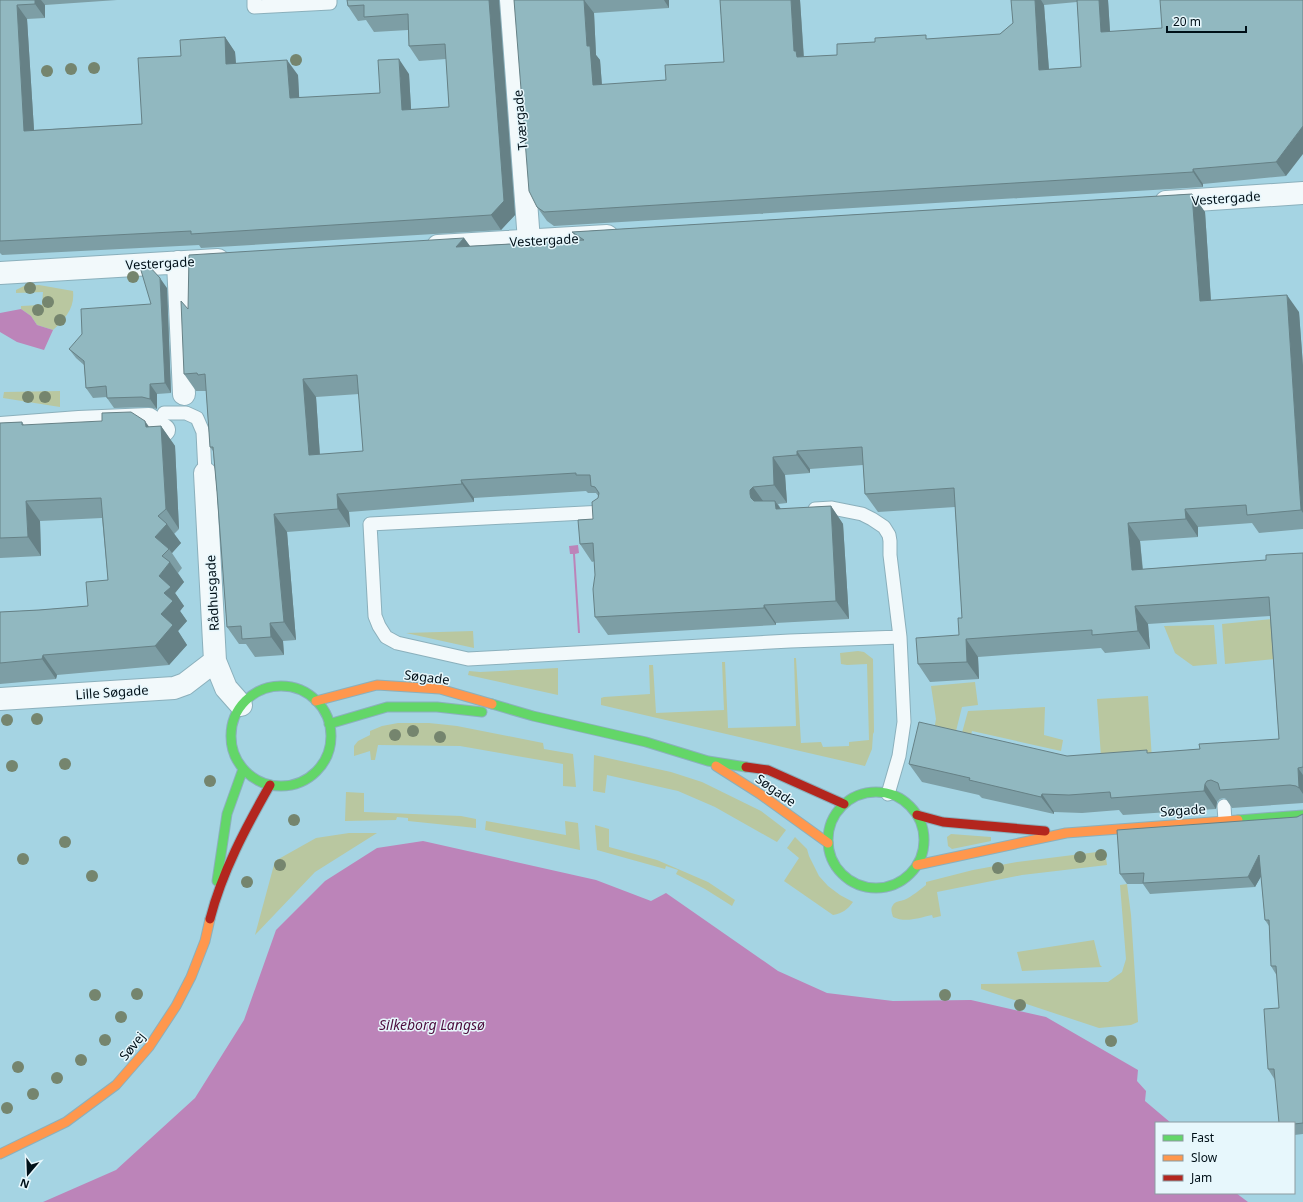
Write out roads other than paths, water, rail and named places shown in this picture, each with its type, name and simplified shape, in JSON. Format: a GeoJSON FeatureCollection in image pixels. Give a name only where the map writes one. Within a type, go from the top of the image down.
{"type":"FeatureCollection","features":[{"type":"Feature","properties":{"kind":"street","name":"Tværgade"},"geometry":{"type":"LineString","coordinates":[[510,0],[529,241]]}},
{"type":"Feature","properties":{"kind":"street","name":"Vestergade"},"geometry":{"type":"LineString","coordinates":[[1148,203],[1303,193]]}},
{"type":"Feature","properties":{"kind":"street","name":"Vestergade"},"geometry":{"type":"LineString","coordinates":[[419,248],[630,234]]}},
{"type":"Feature","properties":{"kind":"street","name":"Vestergade"},"geometry":{"type":"LineString","coordinates":[[0,273],[237,259]]}},
{"type":"Feature","properties":{"kind":"street"},"geometry":{"type":"LineString","coordinates":[[178,262],[184,394]]}},
{"type":"Feature","properties":{"kind":"street"},"geometry":{"type":"LineString","coordinates":[[0,428],[79,422],[149,419],[164,421]]}},
{"type":"Feature","properties":{"kind":"street","name":"Rådhusgade"},"geometry":{"type":"LineString","coordinates":[[206,473],[215,661],[226,688],[241,705]]}},
{"type":"Feature","properties":{"kind":"street","name":"Lille Søgade"},"geometry":{"type":"LineString","coordinates":[[0,699],[174,688],[185,684],[215,661]]}},
{"type":"Feature","properties":{"kind":"street","name":"Søgade"},"geometry":{"type":"LineString","coordinates":[[316,701],[377,685],[440,689],[533,716],[646,742],[708,761],[768,770],[844,804]]}},
{"type":"Feature","properties":{"kind":"street"},"geometry":{"type":"LineString","coordinates":[[278,686],[292,687],[305,692],[316,701],[324,711],[331,734],[328,755],[314,775],[296,784],[283,786],[270,785],[260,782],[243,769],[233,750],[231,739],[233,720],[241,705],[258,692],[278,686]]}},
{"type":"Feature","properties":{"kind":"street","name":"Søgade"},"geometry":{"type":"LineString","coordinates":[[329,724],[387,707],[437,708],[533,716]]}},
{"type":"Feature","properties":{"kind":"street","name":"Søgade"},"geometry":{"type":"LineString","coordinates":[[708,761],[760,794],[828,843]]}},
{"type":"Feature","properties":{"kind":"street","name":"Søvej"},"geometry":{"type":"LineString","coordinates":[[0,1154],[66,1122],[116,1085],[149,1047],[176,1006],[191,977],[205,941],[216,897],[219,861],[227,814],[243,769]]}},
{"type":"Feature","properties":{"kind":"street","name":"Søvej"},"geometry":{"type":"LineString","coordinates":[[216,897],[248,825],[270,785]]}},
{"type":"Feature","properties":{"kind":"street"},"geometry":{"type":"LineString","coordinates":[[880,792],[888,794],[904,802],[917,815],[922,827],[924,840],[922,853],[917,865],[908,876],[895,884],[881,888],[866,887],[851,881],[840,871],[832,858],[828,843],[829,832],[837,812],[844,804],[863,794],[880,792]]}},
{"type":"Feature","properties":{"kind":"street","name":"Søgade"},"geometry":{"type":"LineString","coordinates":[[917,815],[943,822],[1066,833]]}},
{"type":"Feature","properties":{"kind":"street","name":"Søgade"},"geometry":{"type":"LineString","coordinates":[[917,865],[1066,833],[1108,828],[1303,815]]}},
{"type":"Feature","properties":{"kind":"lane"},"geometry":{"type":"LineString","coordinates":[[254,0],[254,7],[330,2],[330,0]]}},
{"type":"Feature","properties":{"kind":"lane"},"geometry":{"type":"LineString","coordinates":[[164,421],[186,414],[197,418],[203,432],[206,473]]}},
{"type":"Feature","properties":{"kind":"lane"},"geometry":{"type":"LineString","coordinates":[[801,510],[832,508],[856,512],[868,516],[884,527],[889,535],[900,637],[904,722],[899,756],[888,794]]}},
{"type":"Feature","properties":{"kind":"lane"},"geometry":{"type":"LineString","coordinates":[[604,512],[370,524],[374,610],[379,626],[386,637],[397,643],[468,659],[790,641],[900,637]]}},
{"type":"Feature","properties":{"kind":"lane"},"geometry":{"type":"LineString","coordinates":[[1224,806],[1225,821]]}},
{"type":"Feature","properties":{"kind":"water"},"geometry":{"type":"Polygon","coordinates":[[[21,309],[31,316],[37,325],[53,330],[44,350],[17,342],[0,332],[0,313],[21,309]]]}},
{"type":"Feature","properties":{"kind":"water"},"geometry":{"type":"Polygon","coordinates":[[[578,545],[579,553],[575,554],[580,633],[578,633],[573,554],[570,554],[569,546],[578,545]]]}},
{"type":"Feature","properties":{"kind":"water","name":"Silkeborg Langsø"},"geometry":{"type":"Polygon","coordinates":[[[423,841],[596,880],[651,901],[666,893],[778,971],[827,993],[893,1001],[971,1000],[1046,1017],[1138,1070],[1137,1081],[1146,1091],[1145,1101],[1170,1122],[1155,1122],[1155,1194],[1237,1194],[1248,1202],[43,1202],[116,1170],[195,1098],[244,1020],[276,930],[325,881],[377,848],[423,841]]]}}]}
